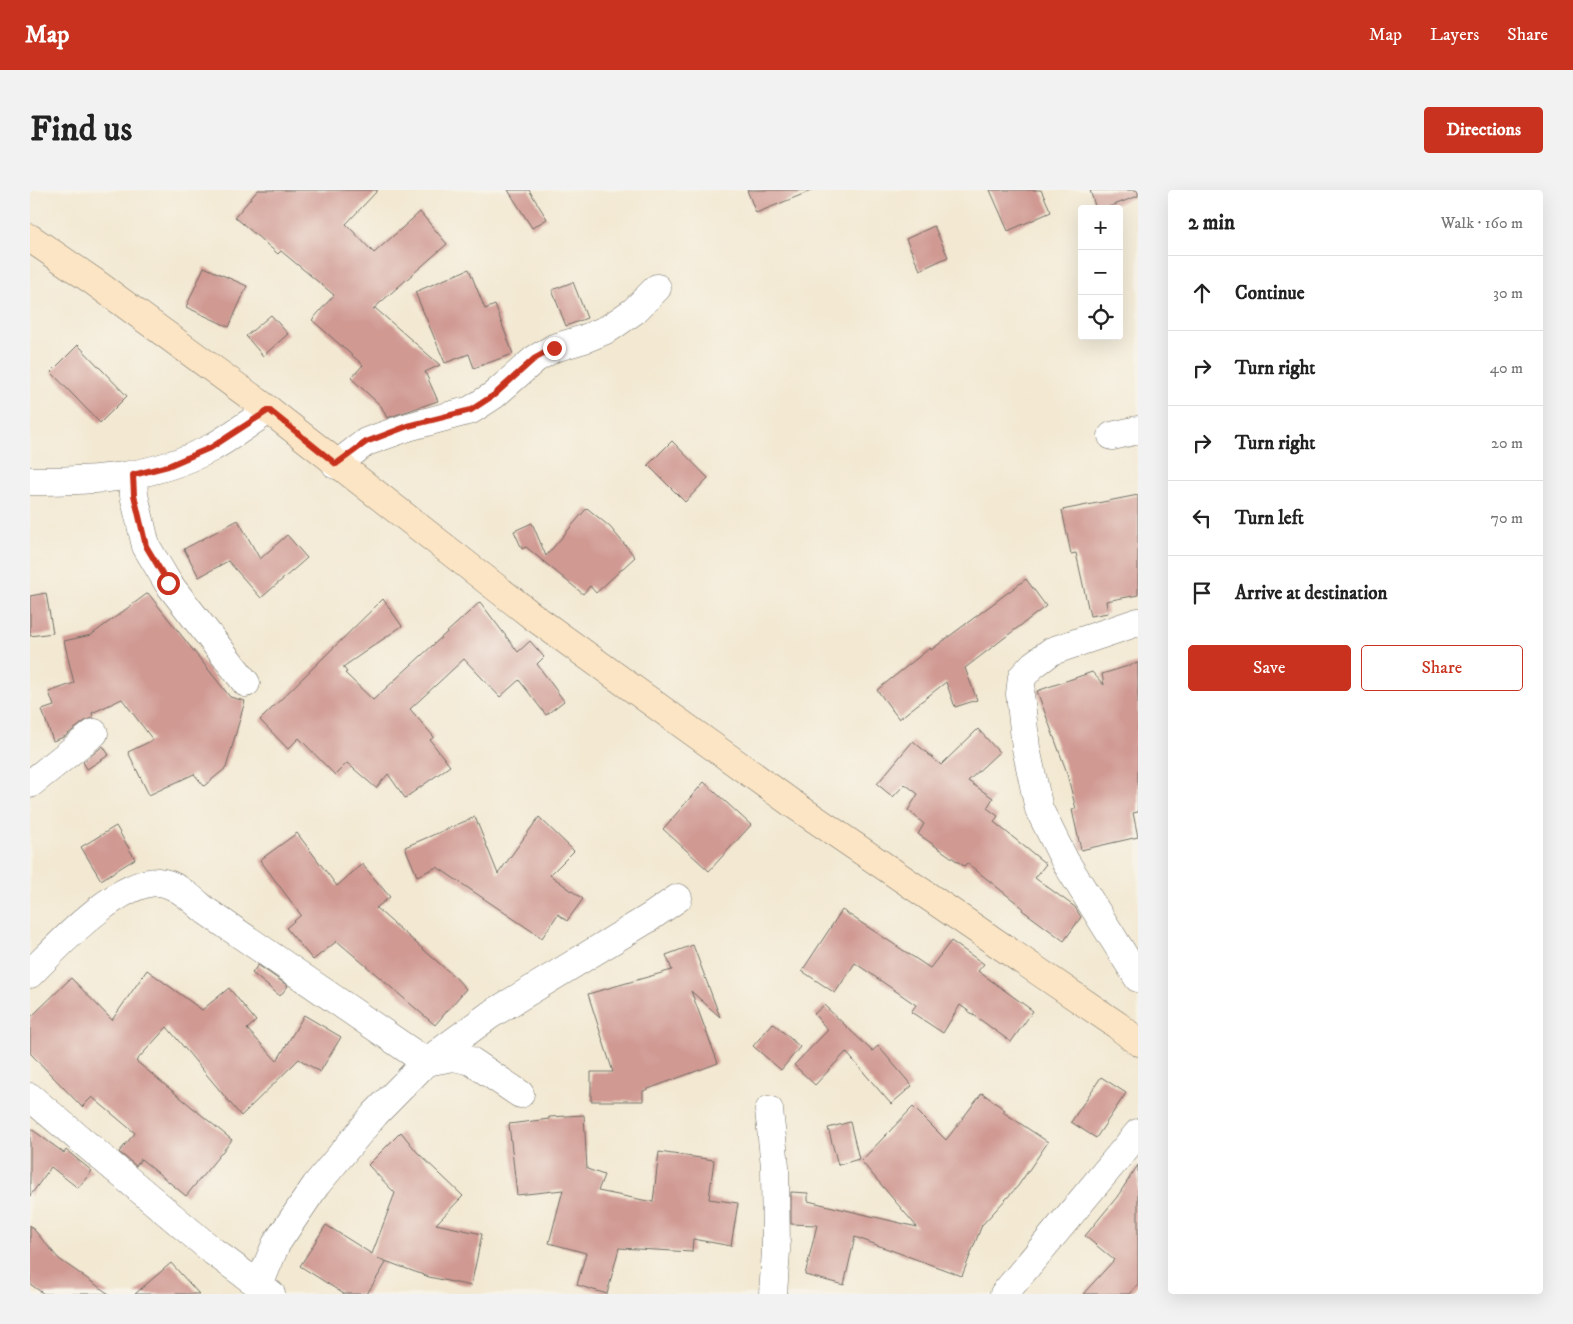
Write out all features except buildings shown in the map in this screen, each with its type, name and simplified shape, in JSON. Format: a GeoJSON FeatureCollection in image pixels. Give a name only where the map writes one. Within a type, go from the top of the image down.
{"type":"FeatureCollection","features":[{"type":"Feature","properties":{"kind":"street"},"geometry":{"type":"LineString","coordinates":[[30,238],[93,281],[269,410],[535,618],[774,791],[1117,1025],[1138,1042]]}},
{"type":"Feature","properties":{"kind":"street"},"geometry":{"type":"LineString","coordinates":[[336,464],[366,442],[408,426],[471,410],[494,395],[534,359],[554,348],[608,329],[634,311],[657,288]]}},
{"type":"Feature","properties":{"kind":"street"},"geometry":{"type":"LineString","coordinates":[[30,481],[90,481],[133,475],[168,466],[212,447],[269,410]]}},
{"type":"Feature","properties":{"kind":"street"},"geometry":{"type":"LineString","coordinates":[[1112,436],[1138,430]]}},
{"type":"Feature","properties":{"kind":"street"},"geometry":{"type":"LineString","coordinates":[[133,475],[134,495],[146,546],[168,583],[246,683]]}},
{"type":"Feature","properties":{"kind":"street"},"geometry":{"type":"LineString","coordinates":[[1138,622],[1052,651],[1033,664],[1022,677],[1020,694],[1026,748],[1039,809],[1065,861],[1138,978]]}},
{"type":"Feature","properties":{"kind":"street"},"geometry":{"type":"LineString","coordinates":[[30,784],[94,733]]}},
{"type":"Feature","properties":{"kind":"street"},"geometry":{"type":"LineString","coordinates":[[30,974],[67,937],[105,904],[136,888],[158,882],[179,889],[206,911],[426,1062],[454,1057],[471,1061],[520,1094]]}},
{"type":"Feature","properties":{"kind":"street"},"geometry":{"type":"LineString","coordinates":[[30,1097],[214,1252],[265,1289],[276,1244],[316,1185],[375,1114],[426,1062],[490,1015],[649,918],[678,898]]}},
{"type":"Feature","properties":{"kind":"street"},"geometry":{"type":"LineString","coordinates":[[768,1110],[775,1166],[776,1251],[773,1294]]}},
{"type":"Feature","properties":{"kind":"street"},"geometry":{"type":"LineString","coordinates":[[1004,1294],[1138,1134]]}},
{"type":"Feature","properties":{"kind":"route"},"geometry":{"type":"LineString","coordinates":[[168,583],[146,546],[134,495],[133,475],[168,466],[212,447],[269,410],[336,464],[366,442],[408,426],[471,410],[494,395],[534,359],[554,348]]}}]}
